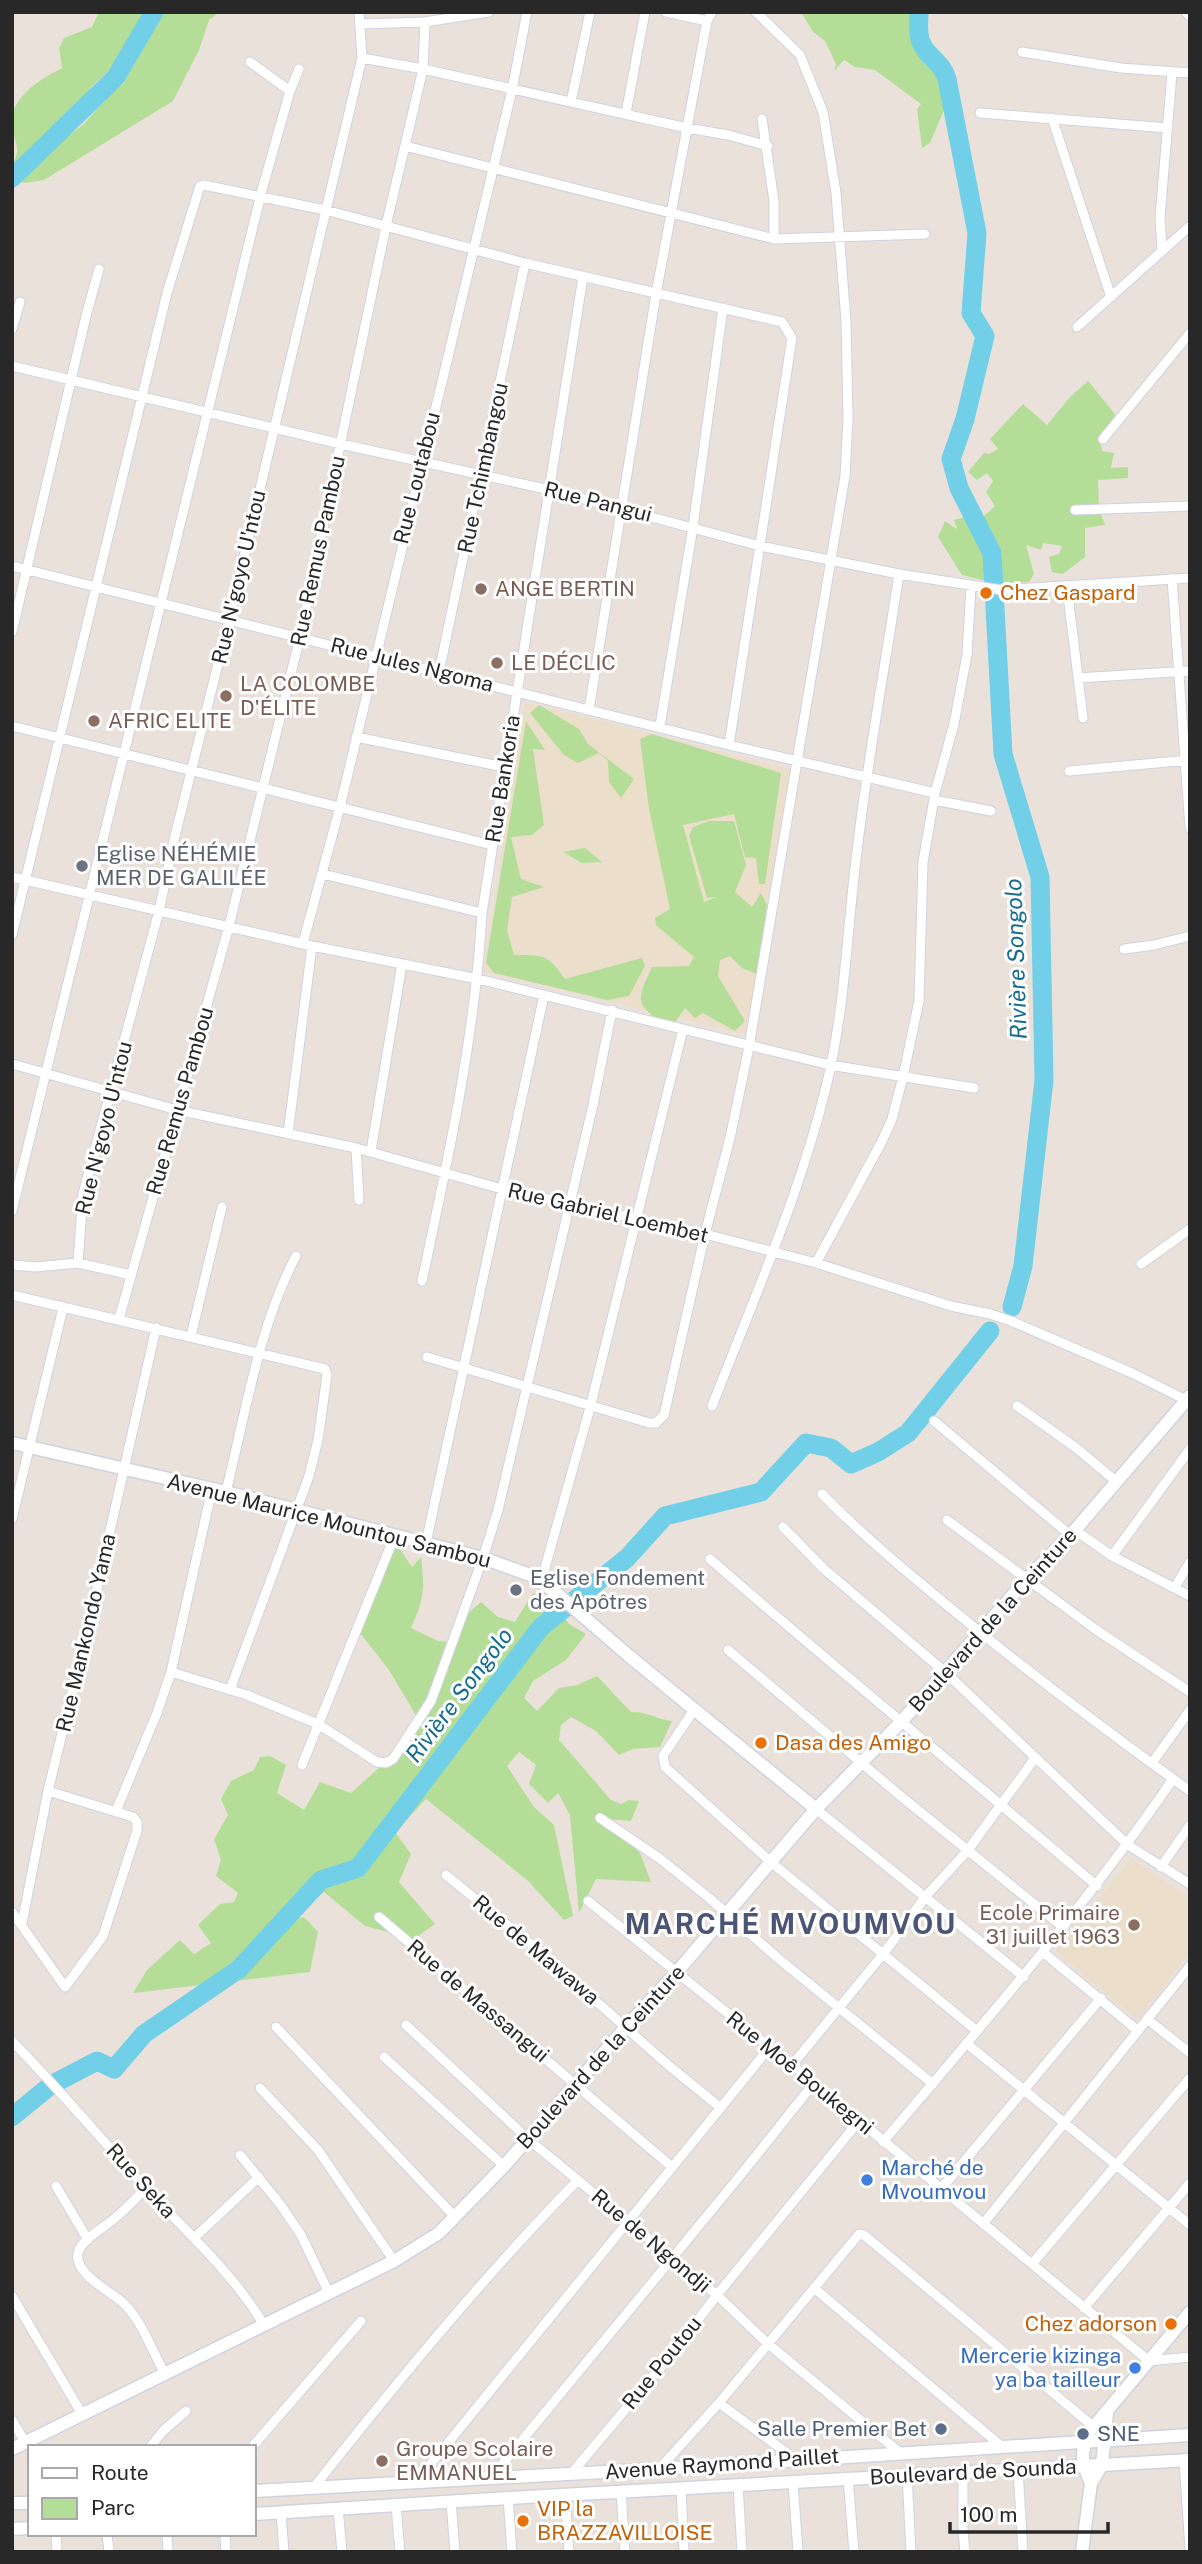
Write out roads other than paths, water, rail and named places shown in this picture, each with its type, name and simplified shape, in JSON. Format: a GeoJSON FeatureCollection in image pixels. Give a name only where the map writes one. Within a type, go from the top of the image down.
{"type":"FeatureCollection","features":[{"type":"Feature","properties":{"kind":"street","name":"Rue N'goyo U'ntou"},"geometry":{"type":"LineString","coordinates":[[78,1263],[81,1208],[159,911],[174,836],[229,620],[362,58],[359,12]]}},
{"type":"Feature","properties":{"kind":"street"},"geometry":{"type":"LineString","coordinates":[[361,24],[425,22],[489,12]]}},
{"type":"Feature","properties":{"kind":"street","name":"Rue Loutabou"},"geometry":{"type":"LineString","coordinates":[[288,1134],[308,945],[323,874],[512,90],[527,12]]}},
{"type":"Feature","properties":{"kind":"street"},"geometry":{"type":"LineString","coordinates":[[571,102],[590,12]]}},
{"type":"Feature","properties":{"kind":"street"},"geometry":{"type":"LineString","coordinates":[[626,113],[645,12]]}},
{"type":"Feature","properties":{"kind":"street"},"geometry":{"type":"LineString","coordinates":[[589,710],[656,294],[710,17],[666,12]]}},
{"type":"Feature","properties":{"kind":"street"},"geometry":{"type":"LineString","coordinates":[[427,1357],[649,1423],[661,1420],[730,1138],[749,1047],[845,476],[848,418],[846,321],[836,193],[823,112],[800,55],[756,12]]}},
{"type":"Feature","properties":{"kind":"street"},"geometry":{"type":"LineString","coordinates":[[1186,12],[1190,16]]}},
{"type":"Feature","properties":{"kind":"street","name":"Rue Remus Pambou"},"geometry":{"type":"LineString","coordinates":[[119,1319],[229,926],[300,637],[386,226],[423,69],[425,22]]}},
{"type":"Feature","properties":{"kind":"street"},"geometry":{"type":"LineString","coordinates":[[1022,52],[1121,68],[1190,73]]}},
{"type":"Feature","properties":{"kind":"street"},"geometry":{"type":"LineString","coordinates":[[362,58],[728,135],[768,146]]}},
{"type":"Feature","properties":{"kind":"street"},"geometry":{"type":"LineString","coordinates":[[250,62],[290,91]]}},
{"type":"Feature","properties":{"kind":"street"},"geometry":{"type":"LineString","coordinates":[[12,1211],[163,603],[260,197],[290,91],[299,69]]}},
{"type":"Feature","properties":{"kind":"street"},"geometry":{"type":"LineString","coordinates":[[1162,249],[1160,217],[1172,73]]}},
{"type":"Feature","properties":{"kind":"street"},"geometry":{"type":"LineString","coordinates":[[980,113],[1168,128]]}},
{"type":"Feature","properties":{"kind":"street"},"geometry":{"type":"LineString","coordinates":[[1052,118],[1111,297]]}},
{"type":"Feature","properties":{"kind":"street"},"geometry":{"type":"LineString","coordinates":[[762,119],[774,201],[774,239]]}},
{"type":"Feature","properties":{"kind":"street"},"geometry":{"type":"LineString","coordinates":[[405,146],[774,239],[925,234]]}},
{"type":"Feature","properties":{"kind":"street"},"geometry":{"type":"LineString","coordinates":[[12,935],[173,268],[197,190],[204,185],[324,211],[525,263],[782,322],[792,338],[729,745]]}},
{"type":"Feature","properties":{"kind":"street"},"geometry":{"type":"LineString","coordinates":[[1077,327],[1190,226]]}},
{"type":"Feature","properties":{"kind":"street","name":"Rue Tchimbangou"},"geometry":{"type":"LineString","coordinates":[[439,672],[525,263]]}},
{"type":"Feature","properties":{"kind":"street"},"geometry":{"type":"LineString","coordinates":[[12,632],[99,269]]}},
{"type":"Feature","properties":{"kind":"street","name":"Rue Bankoria"},"geometry":{"type":"LineString","coordinates":[[422,1281],[445,1173],[478,979],[482,913],[492,845],[583,276]]}},
{"type":"Feature","properties":{"kind":"street"},"geometry":{"type":"LineString","coordinates":[[12,329],[20,302]]}},
{"type":"Feature","properties":{"kind":"street"},"geometry":{"type":"LineString","coordinates":[[660,726],[693,527],[723,307]]}},
{"type":"Feature","properties":{"kind":"street"},"geometry":{"type":"LineString","coordinates":[[1103,439],[1190,333]]}},
{"type":"Feature","properties":{"kind":"street","name":"Rue Pangui"},"geometry":{"type":"LineString","coordinates":[[12,366],[341,444],[550,490],[760,546],[971,587],[1002,590],[1190,578]]}},
{"type":"Feature","properties":{"kind":"street"},"geometry":{"type":"LineString","coordinates":[[1074,510],[1190,506]]}},
{"type":"Feature","properties":{"kind":"street","name":"Rue Jules Ngoma"},"geometry":{"type":"LineString","coordinates":[[12,566],[729,745],[866,776],[991,811]]}},
{"type":"Feature","properties":{"kind":"street"},"geometry":{"type":"LineString","coordinates":[[712,1406],[807,1153],[830,1065],[841,1003],[866,776],[899,574]]}},
{"type":"Feature","properties":{"kind":"street"},"geometry":{"type":"LineString","coordinates":[[1172,578],[1178,672],[1188,760],[1190,828]]}},
{"type":"Feature","properties":{"kind":"street"},"geometry":{"type":"LineString","coordinates":[[816,1263],[881,1143],[892,1119],[903,1077],[919,1001],[921,882],[935,796],[954,724],[967,655],[971,587]]}},
{"type":"Feature","properties":{"kind":"street"},"geometry":{"type":"LineString","coordinates":[[1067,587],[1083,718]]}},
{"type":"Feature","properties":{"kind":"street"},"geometry":{"type":"LineString","coordinates":[[1078,678],[1190,671]]}},
{"type":"Feature","properties":{"kind":"street"},"geometry":{"type":"LineString","coordinates":[[12,726],[492,845]]}},
{"type":"Feature","properties":{"kind":"street"},"geometry":{"type":"LineString","coordinates":[[356,737],[504,767]]}},
{"type":"Feature","properties":{"kind":"street"},"geometry":{"type":"LineString","coordinates":[[1069,771],[1188,760]]}},
{"type":"Feature","properties":{"kind":"street"},"geometry":{"type":"LineString","coordinates":[[323,874],[482,913]]}},
{"type":"Feature","properties":{"kind":"street"},"geometry":{"type":"LineString","coordinates":[[12,877],[308,945],[478,979],[830,1065],[974,1088]]}},
{"type":"Feature","properties":{"kind":"street"},"geometry":{"type":"LineString","coordinates":[[1124,949],[1190,936]]}},
{"type":"Feature","properties":{"kind":"street"},"geometry":{"type":"LineString","coordinates":[[371,1152],[402,964]]}},
{"type":"Feature","properties":{"kind":"street"},"geometry":{"type":"LineString","coordinates":[[426,1543],[544,995]]}},
{"type":"Feature","properties":{"kind":"street"},"geometry":{"type":"LineString","coordinates":[[171,1672],[230,1690],[318,1724],[377,1762],[386,1763],[393,1759],[431,1701],[483,1558],[508,1472],[525,1386],[593,1105],[612,1010]]}},
{"type":"Feature","properties":{"kind":"street"},"geometry":{"type":"LineString","coordinates":[[541,1581],[591,1404],[683,1030]]}},
{"type":"Feature","properties":{"kind":"street","name":"Rue Gabriel Loembet"},"geometry":{"type":"LineString","coordinates":[[12,1064],[177,1110],[356,1148],[502,1189],[705,1234],[816,1263],[951,1306],[1011,1321],[1189,1400]]}},
{"type":"Feature","properties":{"kind":"street"},"geometry":{"type":"LineString","coordinates":[[356,1148],[359,1200]]}},
{"type":"Feature","properties":{"kind":"street"},"geometry":{"type":"LineString","coordinates":[[191,1336],[222,1207]]}},
{"type":"Feature","properties":{"kind":"street"},"geometry":{"type":"LineString","coordinates":[[1141,1264],[1190,1229]]}},
{"type":"Feature","properties":{"kind":"street"},"geometry":{"type":"LineString","coordinates":[[226,1492],[261,1352],[284,1278],[296,1256]]}},
{"type":"Feature","properties":{"kind":"street"},"geometry":{"type":"LineString","coordinates":[[12,1265],[35,1267],[78,1263],[131,1275]]}},
{"type":"Feature","properties":{"kind":"street"},"geometry":{"type":"LineString","coordinates":[[12,1295],[325,1369],[327,1375],[318,1440],[304,1490],[230,1690]]}},
{"type":"Feature","properties":{"kind":"street"},"geometry":{"type":"LineString","coordinates":[[12,1519],[63,1308]]}},
{"type":"Feature","properties":{"kind":"street","name":"Rue Mankondo Yama"},"geometry":{"type":"LineString","coordinates":[[22,1923],[48,1791],[156,1328]]}},
{"type":"Feature","properties":{"kind":"street","name":"Boulevard de la Ceinture"},"geometry":{"type":"LineString","coordinates":[[12,2449],[394,2261],[439,2233],[504,2166],[676,1973],[816,1809],[901,1722],[1189,1400]]}},
{"type":"Feature","properties":{"kind":"street"},"geometry":{"type":"LineString","coordinates":[[1017,1406],[1075,1447],[1117,1482]]}},
{"type":"Feature","properties":{"kind":"street"},"geometry":{"type":"LineString","coordinates":[[934,1421],[1072,1532],[1190,1596]]}},
{"type":"Feature","properties":{"kind":"street","name":"Avenue Maurice Mountou Sambou"},"geometry":{"type":"LineString","coordinates":[[12,1444],[226,1492],[483,1558],[530,1575],[554,1591],[816,1809]]}},
{"type":"Feature","properties":{"kind":"street"},"geometry":{"type":"LineString","coordinates":[[1112,1556],[1190,1449]]}},
{"type":"Feature","properties":{"kind":"street"},"geometry":{"type":"LineString","coordinates":[[116,1811],[171,1672],[212,1489]]}},
{"type":"Feature","properties":{"kind":"street"},"geometry":{"type":"LineString","coordinates":[[822,1494],[862,1535],[979,1633],[1061,1698],[1190,1791]]}},
{"type":"Feature","properties":{"kind":"street"},"geometry":{"type":"LineString","coordinates":[[947,1520],[1095,1629],[1190,1692]]}},
{"type":"Feature","properties":{"kind":"street"},"geometry":{"type":"LineString","coordinates":[[783,1527],[824,1569],[945,1672],[1128,1845],[1190,1884]]}},
{"type":"Feature","properties":{"kind":"street"},"geometry":{"type":"LineString","coordinates":[[302,1765],[394,1535]]}},
{"type":"Feature","properties":{"kind":"street"},"geometry":{"type":"LineString","coordinates":[[710,1559],[825,1660],[1002,1804],[1097,1886]]}},
{"type":"Feature","properties":{"kind":"street"},"geometry":{"type":"LineString","coordinates":[[1175,1587],[1190,1562]]}},
{"type":"Feature","properties":{"kind":"street"},"geometry":{"type":"LineString","coordinates":[[728,1650],[1064,1928]]}},
{"type":"Feature","properties":{"kind":"street"},"geometry":{"type":"LineString","coordinates":[[694,1710],[663,1756],[665,1768],[772,1863],[977,2031]]}},
{"type":"Feature","properties":{"kind":"street"},"geometry":{"type":"LineString","coordinates":[[1152,1763],[1186,1721],[1190,1710]]}},
{"type":"Feature","properties":{"kind":"street"},"geometry":{"type":"LineString","coordinates":[[792,2065],[884,1953],[926,1896],[968,1850],[1035,1758]]}},
{"type":"Feature","properties":{"kind":"street"},"geometry":{"type":"LineString","coordinates":[[883,2142],[1064,1928],[1128,1845],[1172,1779]]}},
{"type":"Feature","properties":{"kind":"street"},"geometry":{"type":"LineString","coordinates":[[12,1912],[65,1987],[103,1936],[137,1831],[138,1822],[133,1817],[48,1791]]}},
{"type":"Feature","properties":{"kind":"street"},"geometry":{"type":"LineString","coordinates":[[816,1809],[1024,1977]]}},
{"type":"Feature","properties":{"kind":"street"},"geometry":{"type":"LineString","coordinates":[[600,1818],[659,1858],[708,1897],[726,1915],[933,2084]]}},
{"type":"Feature","properties":{"kind":"street"},"geometry":{"type":"LineString","coordinates":[[1161,1867],[1190,1825]]}},
{"type":"Feature","properties":{"kind":"street","name":"Rue de Mawawa"},"geometry":{"type":"LineString","coordinates":[[446,1875],[544,1955],[721,2108]]}},
{"type":"Feature","properties":{"kind":"street","name":"Rue Moê Boukegni"},"geometry":{"type":"LineString","coordinates":[[588,1901],[814,2083],[1149,2361]]}},
{"type":"Feature","properties":{"kind":"street","name":"Rue de Massangui"},"geometry":{"type":"LineString","coordinates":[[379,1917],[672,2167]]}},
{"type":"Feature","properties":{"kind":"street"},"geometry":{"type":"LineString","coordinates":[[1044,1953],[1137,2030]]}},
{"type":"Feature","properties":{"kind":"street"},"geometry":{"type":"LineString","coordinates":[[983,2224],[1190,1966]]}},
{"type":"Feature","properties":{"kind":"street"},"geometry":{"type":"LineString","coordinates":[[941,2189],[1101,1998]]}},
{"type":"Feature","properties":{"kind":"street"},"geometry":{"type":"LineString","coordinates":[[1147,2019],[1190,2053]]}},
{"type":"Feature","properties":{"kind":"street","name":"Rue de Ngondji"},"geometry":{"type":"LineString","coordinates":[[406,2025],[528,2139],[717,2295],[767,2343],[899,2452]]}},
{"type":"Feature","properties":{"kind":"street"},"geometry":{"type":"LineString","coordinates":[[276,2027],[455,2217]]}},
{"type":"Feature","properties":{"kind":"street","name":"Rue Seka"},"geometry":{"type":"LineString","coordinates":[[12,2041],[226,2272],[264,2325]]}},
{"type":"Feature","properties":{"kind":"street"},"geometry":{"type":"LineString","coordinates":[[966,2043],[1190,2225]]}},
{"type":"Feature","properties":{"kind":"street"},"geometry":{"type":"LineString","coordinates":[[416,2481],[770,2047]]}},
{"type":"Feature","properties":{"kind":"street"},"geometry":{"type":"LineString","coordinates":[[384,2057],[504,2166]]}},
{"type":"Feature","properties":{"kind":"street"},"geometry":{"type":"LineString","coordinates":[[1032,2264],[1190,2078]]}},
{"type":"Feature","properties":{"kind":"street"},"geometry":{"type":"LineString","coordinates":[[491,2478],[814,2083]]}},
{"type":"Feature","properties":{"kind":"street"},"geometry":{"type":"LineString","coordinates":[[260,2088],[318,2150],[394,2261]]}},
{"type":"Feature","properties":{"kind":"street","name":"Rue Poutou"},"geometry":{"type":"LineString","coordinates":[[571,2474],[670,2356],[859,2121]]}},
{"type":"Feature","properties":{"kind":"street"},"geometry":{"type":"LineString","coordinates":[[240,2155],[301,2235],[329,2293]]}},
{"type":"Feature","properties":{"kind":"street"},"geometry":{"type":"LineString","coordinates":[[194,2238],[259,2178]]}},
{"type":"Feature","properties":{"kind":"street"},"geometry":{"type":"LineString","coordinates":[[314,2487],[397,2381],[487,2275],[578,2180]]}},
{"type":"Feature","properties":{"kind":"street"},"geometry":{"type":"LineString","coordinates":[[1084,2308],[1190,2182]]}},
{"type":"Feature","properties":{"kind":"street"},"geometry":{"type":"LineString","coordinates":[[56,2186],[88,2240]]}},
{"type":"Feature","properties":{"kind":"street"},"geometry":{"type":"LineString","coordinates":[[146,2188],[79,2250],[81,2266],[88,2276],[131,2312],[165,2374]]}},
{"type":"Feature","properties":{"kind":"street"},"geometry":{"type":"LineString","coordinates":[[659,2469],[719,2403],[859,2234],[864,2235],[1094,2427]]}},
{"type":"Feature","properties":{"kind":"street"},"geometry":{"type":"LineString","coordinates":[[814,2288],[1000,2445]]}},
{"type":"Feature","properties":{"kind":"street"},"geometry":{"type":"LineString","coordinates":[[12,2296],[82,2414]]}},
{"type":"Feature","properties":{"kind":"street"},"geometry":{"type":"LineString","coordinates":[[1091,2483],[1082,2466],[1086,2440],[1190,2312]]}},
{"type":"Feature","properties":{"kind":"street"},"geometry":{"type":"LineString","coordinates":[[254,2445],[361,2321]]}},
{"type":"Feature","properties":{"kind":"street"},"geometry":{"type":"LineString","coordinates":[[1149,2361],[1190,2357]]}},
{"type":"Feature","properties":{"kind":"street"},"geometry":{"type":"LineString","coordinates":[[719,2403],[795,2459]]}},
{"type":"Feature","properties":{"kind":"street"},"geometry":{"type":"LineString","coordinates":[[152,2445],[186,2411]]}},
{"type":"Feature","properties":{"kind":"street"},"geometry":{"type":"LineString","coordinates":[[1082,2552],[1091,2483],[1102,2465],[1107,2413]]}},
{"type":"Feature","properties":{"kind":"street"},"geometry":{"type":"LineString","coordinates":[[12,2420],[25,2442]]}},
{"type":"Feature","properties":{"kind":"street","name":"Avenue Raymond Paillet"},"geometry":{"type":"LineString","coordinates":[[256,2491],[659,2469],[1000,2445],[1190,2435]]}},
{"type":"Feature","properties":{"kind":"street"},"geometry":{"type":"LineString","coordinates":[[1187,2460],[1190,2549]]}},
{"type":"Feature","properties":{"kind":"street","name":"Boulevard de Sounda"},"geometry":{"type":"LineString","coordinates":[[256,2514],[907,2474],[1187,2460]]}},
{"type":"Feature","properties":{"kind":"street"},"geometry":{"type":"LineString","coordinates":[[1018,2469],[1023,2552]]}},
{"type":"Feature","properties":{"kind":"street"},"geometry":{"type":"LineString","coordinates":[[963,2472],[965,2552]]}},
{"type":"Feature","properties":{"kind":"street"},"geometry":{"type":"LineString","coordinates":[[907,2474],[911,2552]]}},
{"type":"Feature","properties":{"kind":"street"},"geometry":{"type":"LineString","coordinates":[[848,2478],[854,2552]]}},
{"type":"Feature","properties":{"kind":"street"},"geometry":{"type":"LineString","coordinates":[[793,2482],[798,2552]]}},
{"type":"Feature","properties":{"kind":"street"},"geometry":{"type":"LineString","coordinates":[[738,2484],[742,2552]]}},
{"type":"Feature","properties":{"kind":"street"},"geometry":{"type":"LineString","coordinates":[[681,2488],[684,2552]]}},
{"type":"Feature","properties":{"kind":"street"},"geometry":{"type":"LineString","coordinates":[[621,2491],[625,2552]]}},
{"type":"Feature","properties":{"kind":"street"},"geometry":{"type":"LineString","coordinates":[[565,2494],[569,2552]]}},
{"type":"Feature","properties":{"kind":"street"},"geometry":{"type":"LineString","coordinates":[[508,2498],[512,2552]]}},
{"type":"Feature","properties":{"kind":"street"},"geometry":{"type":"LineString","coordinates":[[451,2501],[455,2552]]}},
{"type":"Feature","properties":{"kind":"street"},"geometry":{"type":"LineString","coordinates":[[397,2505],[400,2552]]}},
{"type":"Feature","properties":{"kind":"street"},"geometry":{"type":"LineString","coordinates":[[338,2508],[342,2552]]}},
{"type":"Feature","properties":{"kind":"street"},"geometry":{"type":"LineString","coordinates":[[281,2513],[284,2552]]}},
{"type":"Feature","properties":{"kind":"waterway"},"geometry":{"type":"LineString","coordinates":[[12,178],[116,77],[154,12]]}},
{"type":"Feature","properties":{"kind":"waterway","name":"Rivière Songolo"},"geometry":{"type":"LineString","coordinates":[[919,12],[921,42],[947,79],[977,233],[971,313],[985,336],[965,419],[951,459],[959,488],[992,553],[1003,754],[1040,877],[1044,1080],[1023,1266],[1012,1307]]}},
{"type":"Feature","properties":{"kind":"waterway","name":"Rivière Songolo"},"geometry":{"type":"LineString","coordinates":[[12,2117],[51,2085],[97,2061],[114,2069],[144,2034],[239,1969],[321,1880],[358,1868],[541,1627],[627,1558],[665,1516],[761,1492],[806,1443],[831,1448],[851,1464],[878,1452],[908,1433],[990,1331]]}},
{"type":"Feature","properties":{"kind":"place","name":"ANGE BERTIN"},"geometry":{"type":"Point","coordinates":[481,589]}},
{"type":"Feature","properties":{"kind":"place","name":"Chez Gaspard"},"geometry":{"type":"Point","coordinates":[986,593]}},
{"type":"Feature","properties":{"kind":"place","name":"LE DÉCLIC"},"geometry":{"type":"Point","coordinates":[497,663]}},
{"type":"Feature","properties":{"kind":"place","name":"LA COLOMBE D'ÉLITE"},"geometry":{"type":"Point","coordinates":[226,696]}},
{"type":"Feature","properties":{"kind":"place","name":"AFRIC ELITE"},"geometry":{"type":"Point","coordinates":[94,721]}},
{"type":"Feature","properties":{"kind":"place","name":"Eglise NÉHÉMIE MER DE GALILÉE"},"geometry":{"type":"Point","coordinates":[82,866]}},
{"type":"Feature","properties":{"kind":"place","name":"Eglise Fondement des Apôtres"},"geometry":{"type":"Point","coordinates":[516,1590]}},
{"type":"Feature","properties":{"kind":"place","name":"Dasa des Amigo"},"geometry":{"type":"Point","coordinates":[761,1743]}},
{"type":"Feature","properties":{"kind":"place","name":"Ecole Primaire 31 juillet 1963"},"geometry":{"type":"Point","coordinates":[1134,1925]}},
{"type":"Feature","properties":{"kind":"place","name":"Marché de Mvoumvou"},"geometry":{"type":"Point","coordinates":[867,2180]}},
{"type":"Feature","properties":{"kind":"place","name":"Chez adorson"},"geometry":{"type":"Point","coordinates":[1171,2324]}},
{"type":"Feature","properties":{"kind":"place","name":"Mercerie kizinga ya ba tailleur"},"geometry":{"type":"Point","coordinates":[1135,2368]}},
{"type":"Feature","properties":{"kind":"place","name":"Salle Premier Bet"},"geometry":{"type":"Point","coordinates":[941,2429]}},
{"type":"Feature","properties":{"kind":"place","name":"SNE"},"geometry":{"type":"Point","coordinates":[1083,2434]}},
{"type":"Feature","properties":{"kind":"place","name":"Groupe Scolaire EMMANUEL"},"geometry":{"type":"Point","coordinates":[382,2461]}},
{"type":"Feature","properties":{"kind":"place","name":"VIP la BRAZZAVILLOISE"},"geometry":{"type":"Point","coordinates":[523,2521]}},
{"type":"Feature","properties":{"kind":"district","name":"MARCHÉ MVOUMVOU"},"geometry":{"type":"Point","coordinates":[791,1924]}}]}
